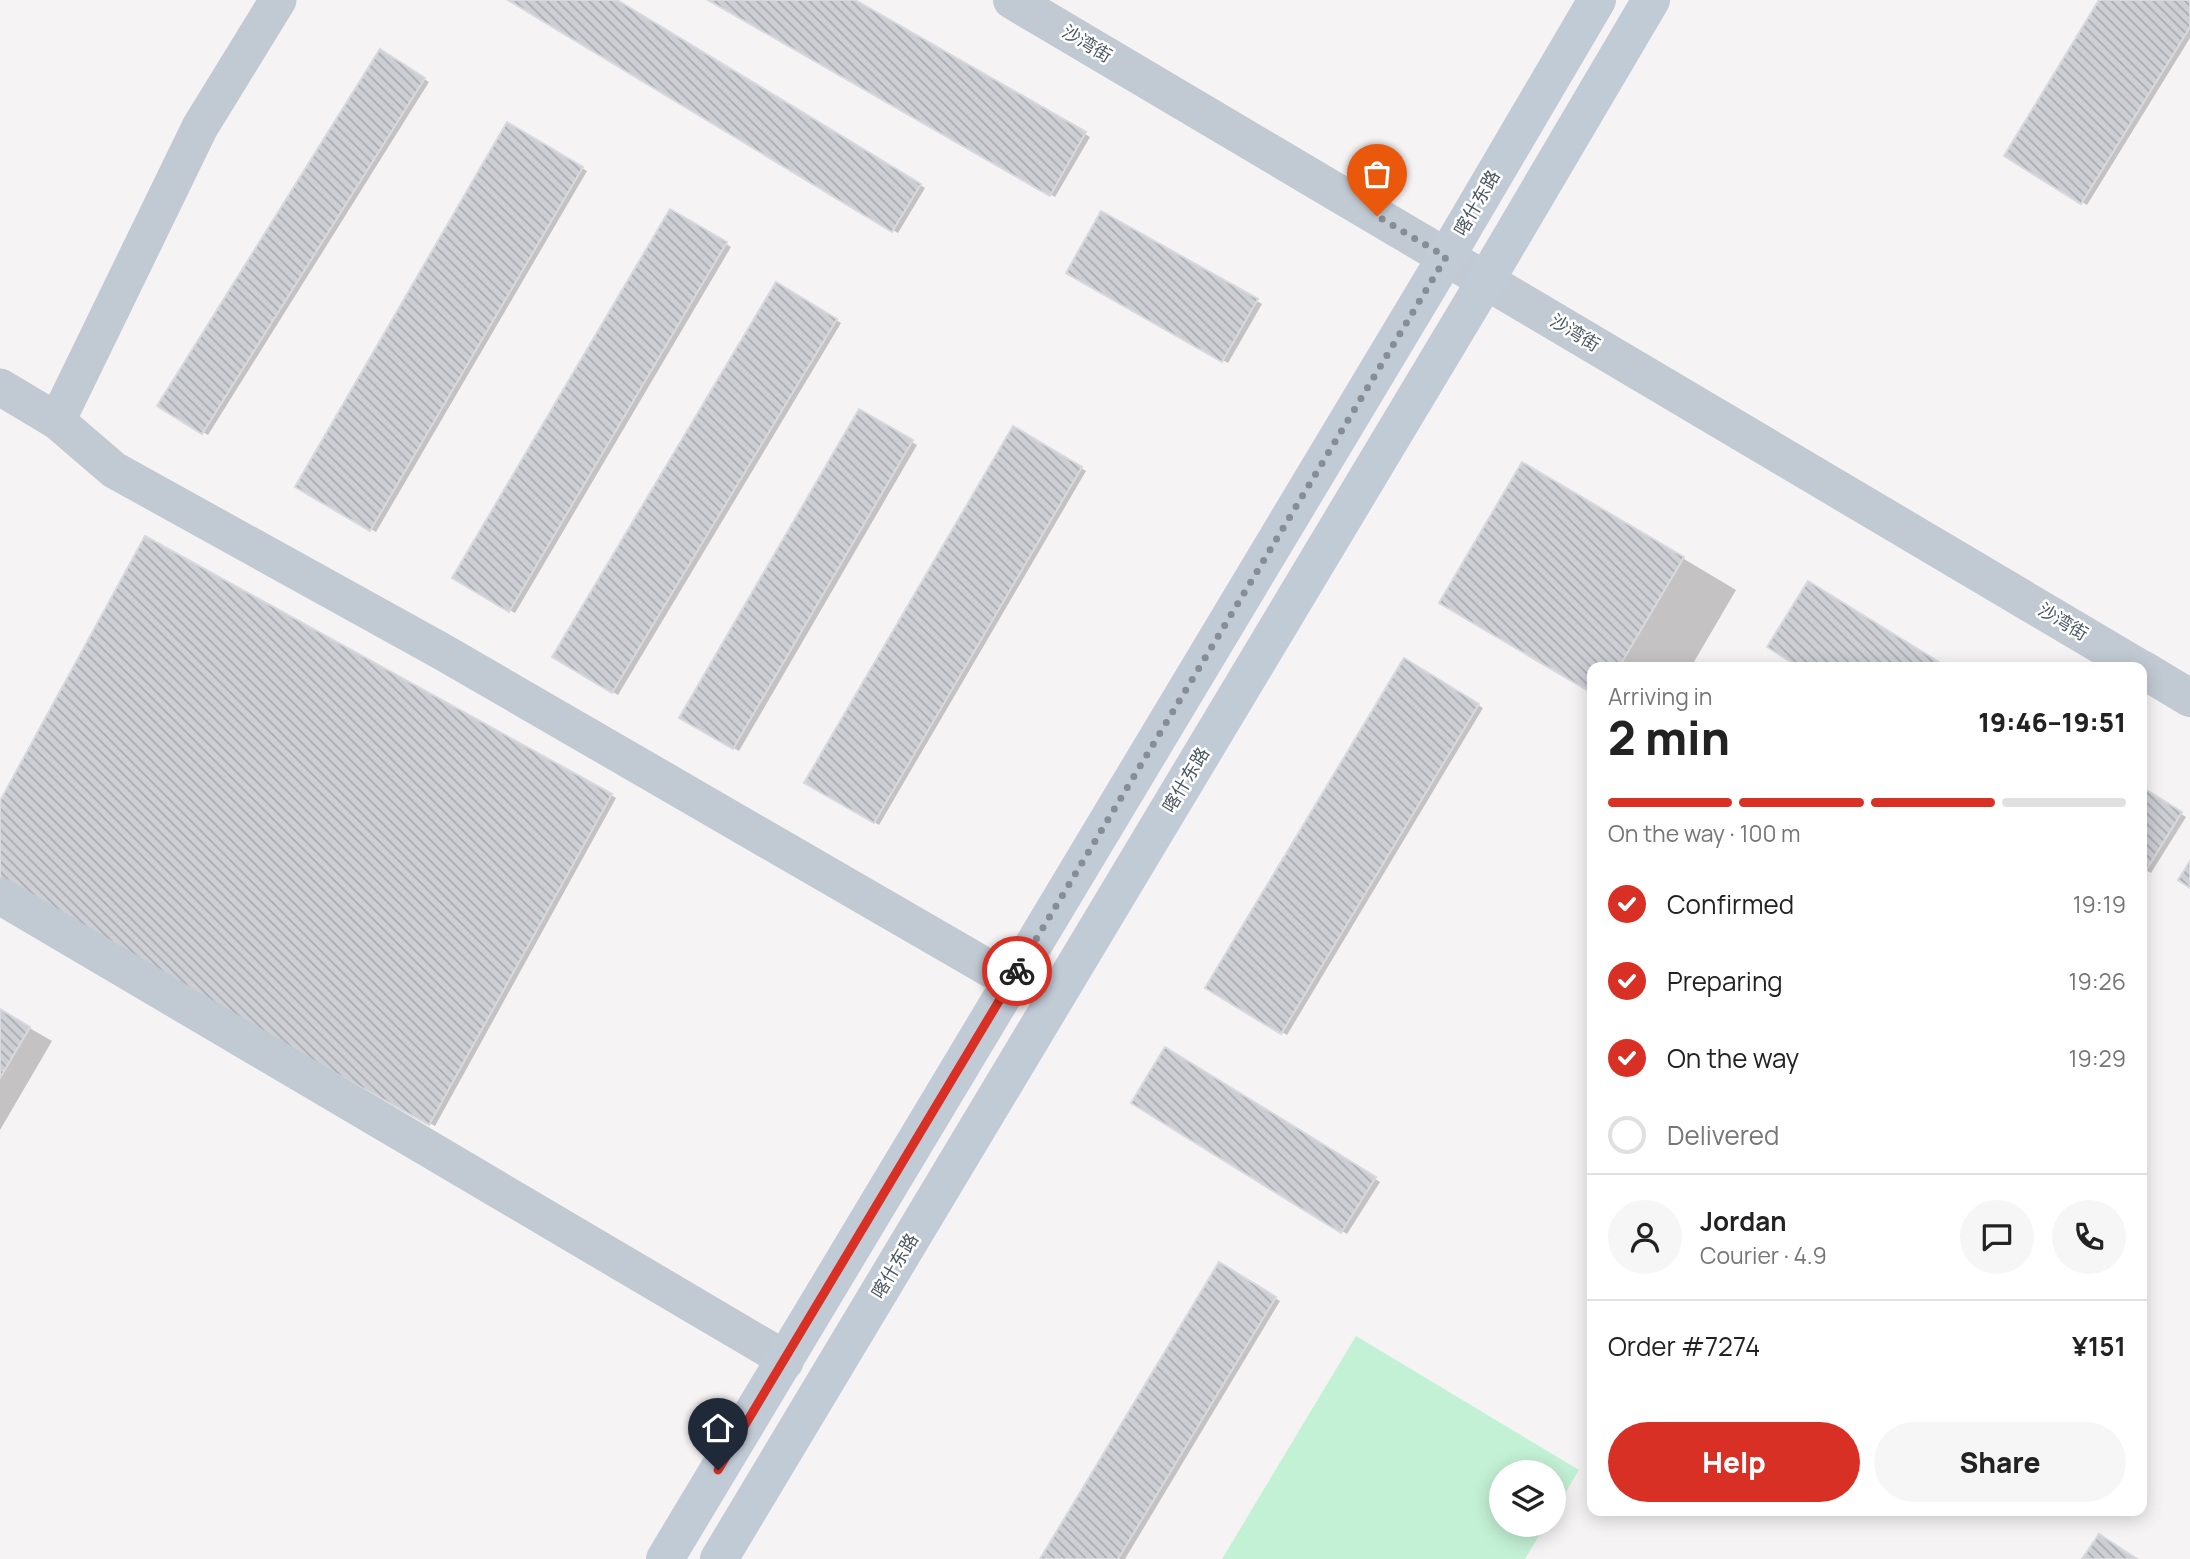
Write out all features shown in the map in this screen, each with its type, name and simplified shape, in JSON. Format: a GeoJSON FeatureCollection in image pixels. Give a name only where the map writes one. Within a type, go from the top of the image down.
{"type":"FeatureCollection","features":[{"type":"Feature","properties":{"kind":"main road","name":"喀什东路"},"geometry":{"type":"LineString","coordinates":[[665,1559],[1446,257],[1597,0]]}},
{"type":"Feature","properties":{"kind":"main road","name":"喀什东路"},"geometry":{"type":"LineString","coordinates":[[719,1559],[1651,0]]}},
{"type":"Feature","properties":{"kind":"street"},"geometry":{"type":"LineString","coordinates":[[57,421],[200,127],[278,0]]}},
{"type":"Feature","properties":{"kind":"street","name":"沙湾街"},"geometry":{"type":"LineString","coordinates":[[1012,0],[2130,662]]}},
{"type":"Feature","properties":{"kind":"street"},"geometry":{"type":"LineString","coordinates":[[0,387],[57,421],[114,470],[441,651],[1012,981]]}},
{"type":"Feature","properties":{"kind":"street","name":"沙湾街"},"geometry":{"type":"LineString","coordinates":[[2147,672],[2190,698]]}},
{"type":"Feature","properties":{"kind":"street"},"geometry":{"type":"LineString","coordinates":[[0,896],[785,1361]]}},
{"type":"Feature","properties":{"kind":"green space"},"geometry":{"type":"Polygon","coordinates":[[[1356,1336],[1562,1460],[1489,1460],[1489,1537],[1538,1537],[1525,1559],[1222,1559],[1356,1336]]]}},
{"type":"Feature","properties":{"kind":"green space"},"geometry":{"type":"Polygon","coordinates":[[[1566,1462],[1579,1470],[1566,1491],[1566,1462]]]}},
{"type":"Feature","properties":{"kind":"building"},"geometry":{"type":"Polygon","coordinates":[[[508,0],[617,0],[921,184],[892,232],[508,0]]]}},
{"type":"Feature","properties":{"kind":"building"},"geometry":{"type":"Polygon","coordinates":[[[708,0],[855,0],[1086,132],[1050,196],[708,0]]]}},
{"type":"Feature","properties":{"kind":"building"},"geometry":{"type":"Polygon","coordinates":[[[2099,0],[2190,0],[2190,27],[2081,204],[2004,156],[2099,0]]]}},
{"type":"Feature","properties":{"kind":"building"},"geometry":{"type":"Polygon","coordinates":[[[380,49],[425,78],[202,434],[157,406],[380,49]]]}},
{"type":"Feature","properties":{"kind":"building"},"geometry":{"type":"Polygon","coordinates":[[[507,122],[583,167],[370,531],[295,487],[507,122]]]}},
{"type":"Feature","properties":{"kind":"building"},"geometry":{"type":"Polygon","coordinates":[[[670,209],[727,242],[509,612],[452,578],[670,209]]]}},
{"type":"Feature","properties":{"kind":"building"},"geometry":{"type":"Polygon","coordinates":[[[1101,211],[1258,299],[1222,362],[1066,273],[1101,211]]]}},
{"type":"Feature","properties":{"kind":"building"},"geometry":{"type":"Polygon","coordinates":[[[776,282],[837,319],[612,693],[552,657],[776,282]]]}},
{"type":"Feature","properties":{"kind":"building"},"geometry":{"type":"Polygon","coordinates":[[[859,409],[913,440],[733,749],[679,718],[859,409]]]}},
{"type":"Feature","properties":{"kind":"building"},"geometry":{"type":"Polygon","coordinates":[[[1013,426],[1082,467],[874,823],[804,783],[1013,426]]]}},
{"type":"Feature","properties":{"kind":"building"},"geometry":{"type":"Polygon","coordinates":[[[1522,462],[1684,557],[1622,662],[1587,662],[1587,690],[1439,603],[1522,462]]]}},
{"type":"Feature","properties":{"kind":"building"},"geometry":{"type":"Polygon","coordinates":[[[145,536],[612,794],[429,1125],[0,888],[0,801],[145,536]]]}},
{"type":"Feature","properties":{"kind":"building"},"geometry":{"type":"Polygon","coordinates":[[[1808,581],[1939,662],[1791,662],[1767,647],[1808,581]]]}},
{"type":"Feature","properties":{"kind":"building"},"geometry":{"type":"Polygon","coordinates":[[[1404,658],[1479,704],[1281,1034],[1205,988],[1404,658]]]}},
{"type":"Feature","properties":{"kind":"building"},"geometry":{"type":"Polygon","coordinates":[[[2147,790],[2182,812],[2147,869],[2147,790]]]}},
{"type":"Feature","properties":{"kind":"building"},"geometry":{"type":"Polygon","coordinates":[[[2190,861],[2190,888],[2178,880],[2190,861]]]}},
{"type":"Feature","properties":{"kind":"building"},"geometry":{"type":"Polygon","coordinates":[[[0,1009],[30,1027],[0,1078],[0,1009]]]}},
{"type":"Feature","properties":{"kind":"building"},"geometry":{"type":"Polygon","coordinates":[[[1165,1047],[1376,1177],[1341,1233],[1131,1103],[1165,1047]]]}},
{"type":"Feature","properties":{"kind":"building"},"geometry":{"type":"Polygon","coordinates":[[[1219,1262],[1276,1297],[1118,1559],[1040,1559],[1219,1262]]]}},
{"type":"Feature","properties":{"kind":"building"},"geometry":{"type":"Polygon","coordinates":[[[2099,1534],[2137,1559],[2082,1559],[2099,1534]]]}},
{"type":"Feature","properties":{"kind":"way so far"},"geometry":{"type":"LineString","coordinates":[[1017,971],[1446,257],[1377,216]]}},
{"type":"Feature","properties":{"kind":"route"},"geometry":{"type":"LineString","coordinates":[[718,1470],[1017,971]]}}]}
